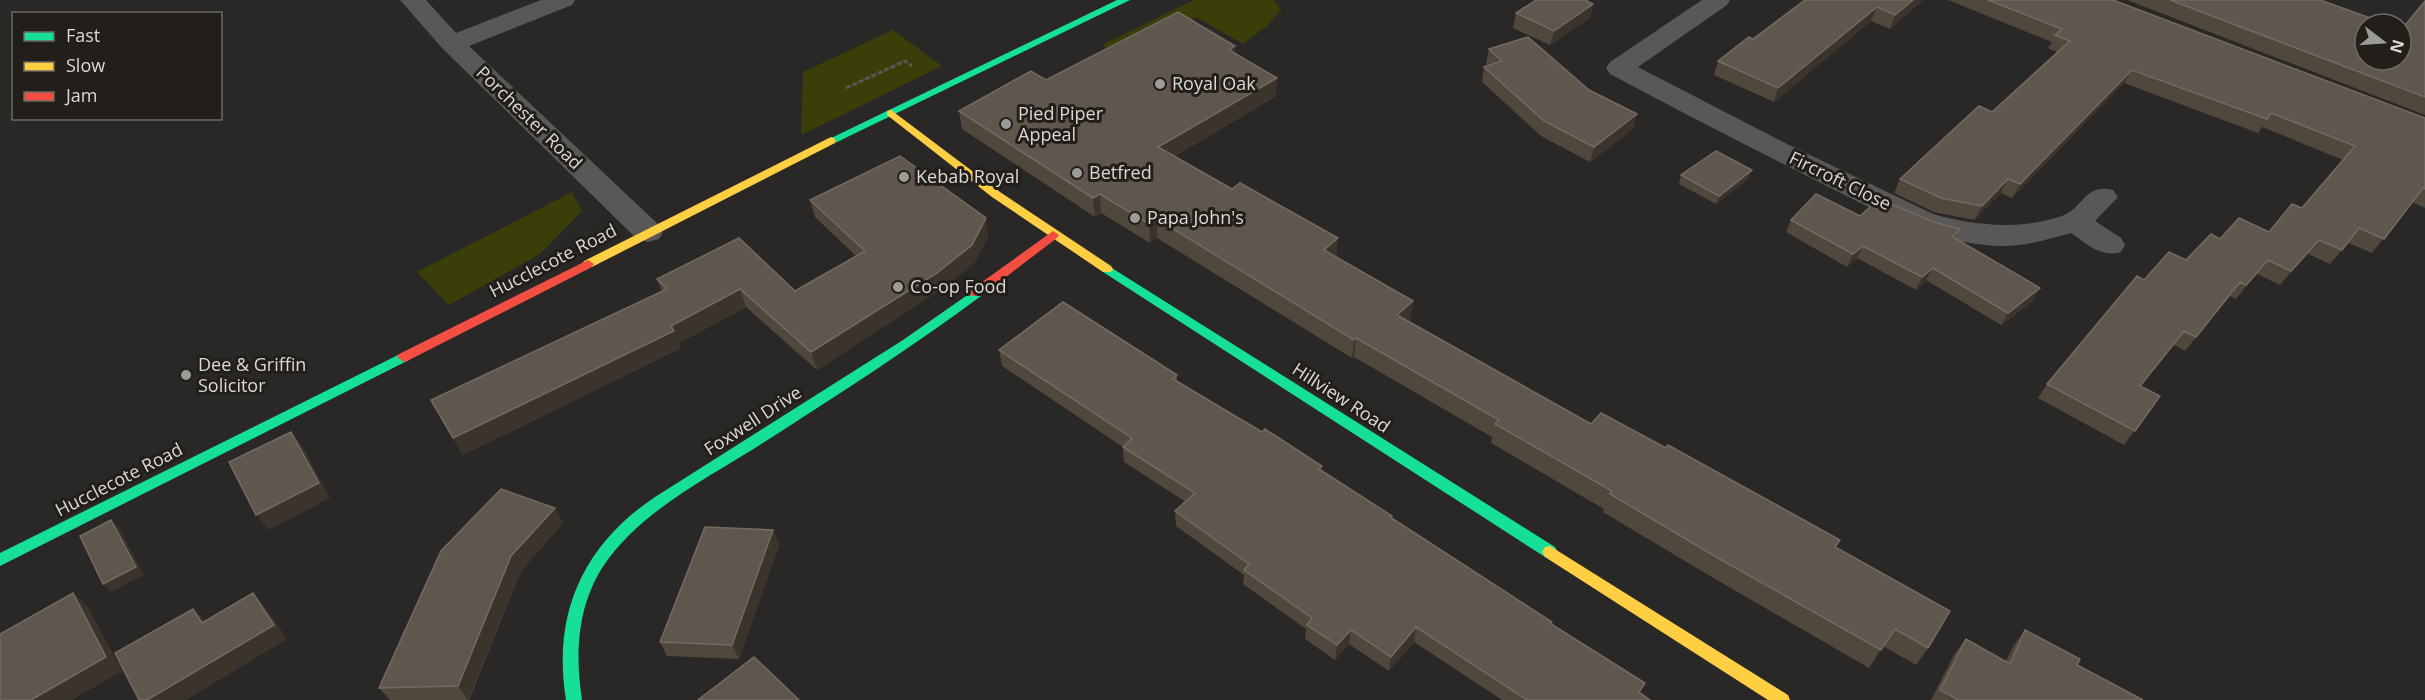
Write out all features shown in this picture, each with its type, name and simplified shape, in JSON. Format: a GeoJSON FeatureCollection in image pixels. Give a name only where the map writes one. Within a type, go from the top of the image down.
{"type":"FeatureCollection","features":[{"type":"Feature","properties":{"kind":"street","name":"Porchester Road"},"geometry":{"type":"LineString","coordinates":[[412,0],[452,44],[648,232]]}},
{"type":"Feature","properties":{"kind":"street"},"geometry":{"type":"LineString","coordinates":[[452,44],[563,0]]}},
{"type":"Feature","properties":{"kind":"street","name":"Hucclecote Road"},"geometry":{"type":"LineString","coordinates":[[0,560],[648,232],[1125,0]]}},
{"type":"Feature","properties":{"kind":"street","name":"Fircroft Close"},"geometry":{"type":"LineString","coordinates":[[1718,0],[1619,68],[1773,148],[1922,221],[1947,228],[1999,236],[2031,234],[2076,222],[2103,197]]}},
{"type":"Feature","properties":{"kind":"street","name":"Hillview Road"},"geometry":{"type":"LineString","coordinates":[[891,113],[982,186],[1053,235],[1782,700]]}},
{"type":"Feature","properties":{"kind":"street"},"geometry":{"type":"LineString","coordinates":[[2076,222],[2110,246]]}},
{"type":"Feature","properties":{"kind":"street","name":"Foxwell Drive"},"geometry":{"type":"LineString","coordinates":[[574,700],[570,688],[567,650],[572,621],[583,588],[600,560],[620,535],[645,512],[673,493],[940,321],[1053,235]]}},
{"type":"Feature","properties":{"kind":"green space"},"geometry":{"type":"Polygon","coordinates":[[[1194,0],[1274,0],[1281,10],[1267,26],[1243,44],[1196,17],[1119,56],[1102,45],[1194,0]]]}},
{"type":"Feature","properties":{"kind":"green space"},"geometry":{"type":"Polygon","coordinates":[[[893,30],[942,66],[801,135],[803,72],[893,30]]]}},
{"type":"Feature","properties":{"kind":"green space"},"geometry":{"type":"Polygon","coordinates":[[[572,192],[582,211],[540,254],[449,305],[417,272],[572,192]]]}},
{"type":"Feature","properties":{"kind":"building"},"geometry":{"type":"Polygon","coordinates":[[[1536,0],[1585,0],[1593,4],[1554,31],[1516,13],[1536,0]]]}},
{"type":"Feature","properties":{"kind":"building"},"geometry":{"type":"Polygon","coordinates":[[[1805,0],[1913,0],[1895,15],[1877,7],[1778,88],[1718,61],[1749,37],[1753,39],[1805,0]]]}},
{"type":"Feature","properties":{"kind":"building"},"geometry":{"type":"Polygon","coordinates":[[[1988,0],[2113,0],[2425,118],[2425,189],[2423,188],[2384,239],[2359,228],[2342,250],[2319,240],[2291,271],[2268,260],[2246,285],[2240,282],[2196,337],[2184,331],[2140,386],[2160,396],[2135,431],[2047,384],[2137,276],[2144,280],[2169,252],[2186,260],[2211,234],[2220,239],[2239,218],[2269,232],[2292,204],[2302,208],[2355,146],[2271,113],[2267,119],[2132,70],[2020,184],[2008,179],[1982,206],[1941,198],[1900,179],[1979,106],[1992,112],[2070,41],[2055,35],[2062,29],[1988,0]]]}},
{"type":"Feature","properties":{"kind":"building"},"geometry":{"type":"Polygon","coordinates":[[[2170,0],[2320,0],[2354,12],[2353,70],[2170,0]]]}},
{"type":"Feature","properties":{"kind":"building"},"geometry":{"type":"Polygon","coordinates":[[[2425,1],[2425,97],[2359,72],[2413,72],[2413,16],[2425,1]]]}},
{"type":"Feature","properties":{"kind":"building"},"geometry":{"type":"Polygon","coordinates":[[[1178,12],[1235,46],[1229,50],[1277,78],[1158,147],[1232,189],[1240,183],[1338,238],[1324,250],[1413,301],[1397,315],[1591,424],[1601,413],[1666,448],[1668,445],[1840,540],[1835,547],[1950,611],[1928,648],[1895,629],[1881,650],[1610,494],[1612,491],[1495,424],[1499,420],[1356,338],[1354,340],[1157,219],[1149,224],[1100,194],[1093,198],[959,111],[1031,71],[1046,80],[1178,12]]]}},
{"type":"Feature","properties":{"kind":"building"},"geometry":{"type":"Polygon","coordinates":[[[1528,37],[1589,90],[1637,114],[1594,147],[1544,121],[1484,67],[1502,61],[1489,49],[1528,37]]]}},
{"type":"Feature","properties":{"kind":"building"},"geometry":{"type":"Polygon","coordinates":[[[1716,151],[1752,170],[1719,196],[1681,175],[1716,151]]]}},
{"type":"Feature","properties":{"kind":"building"},"geometry":{"type":"Polygon","coordinates":[[[900,156],[986,218],[972,245],[937,273],[811,352],[740,289],[671,326],[674,331],[453,438],[431,400],[667,289],[657,279],[739,238],[795,291],[865,251],[810,200],[900,156]]]}},
{"type":"Feature","properties":{"kind":"building"},"geometry":{"type":"Polygon","coordinates":[[[1816,194],[1860,216],[1879,199],[1934,222],[1960,229],[1953,237],[2040,288],[2008,313],[1933,268],[1922,277],[1863,246],[1853,254],[1791,220],[1816,194]]]}},
{"type":"Feature","properties":{"kind":"building"},"geometry":{"type":"Polygon","coordinates":[[[1063,302],[1177,375],[1173,379],[1262,432],[1265,429],[1322,466],[1319,469],[1392,516],[1390,517],[1552,622],[1551,624],[1645,683],[1639,692],[1650,700],[1527,700],[1416,627],[1391,657],[1351,630],[1337,645],[1307,625],[1312,618],[1244,570],[1249,564],[1175,511],[1195,493],[1123,447],[1132,438],[999,350],[1063,302]]]}},
{"type":"Feature","properties":{"kind":"building"},"geometry":{"type":"Polygon","coordinates":[[[291,432],[319,483],[256,515],[229,462],[291,432]]]}},
{"type":"Feature","properties":{"kind":"building"},"geometry":{"type":"Polygon","coordinates":[[[501,489],[555,508],[511,556],[458,686],[379,688],[441,551],[501,489]]]}},
{"type":"Feature","properties":{"kind":"building"},"geometry":{"type":"Polygon","coordinates":[[[111,520],[136,567],[103,584],[80,536],[111,520]]]}},
{"type":"Feature","properties":{"kind":"building"},"geometry":{"type":"Polygon","coordinates":[[[705,527],[773,530],[732,645],[660,642],[705,527]]]}},
{"type":"Feature","properties":{"kind":"building"},"geometry":{"type":"Polygon","coordinates":[[[73,593],[106,657],[31,700],[0,700],[0,634],[73,593]]]}},
{"type":"Feature","properties":{"kind":"building"},"geometry":{"type":"Polygon","coordinates":[[[253,593],[274,625],[147,700],[139,700],[115,653],[193,609],[202,623],[253,593]]]}},
{"type":"Feature","properties":{"kind":"building"},"geometry":{"type":"Polygon","coordinates":[[[2025,630],[2080,659],[2077,665],[2143,700],[1959,700],[1940,690],[1966,639],[2010,664],[2025,630]]]}},
{"type":"Feature","properties":{"kind":"building"},"geometry":{"type":"Polygon","coordinates":[[[754,657],[799,700],[698,700],[754,657]]]}},
{"type":"Feature","properties":{"kind":"traffic: fast"},"geometry":{"type":"LineString","coordinates":[[831,141],[1125,0]]}},
{"type":"Feature","properties":{"kind":"traffic: fast"},"geometry":{"type":"LineString","coordinates":[[1107,269],[1550,552]]}},
{"type":"Feature","properties":{"kind":"traffic: fast"},"geometry":{"type":"LineString","coordinates":[[574,700],[569,654],[577,608],[595,566],[625,529],[667,497],[908,343],[976,293]]}},
{"type":"Feature","properties":{"kind":"traffic: fast"},"geometry":{"type":"LineString","coordinates":[[0,560],[404,357]]}},
{"type":"Feature","properties":{"kind":"traffic: slow"},"geometry":{"type":"LineString","coordinates":[[891,113],[996,195],[1107,269]]}},
{"type":"Feature","properties":{"kind":"traffic: slow"},"geometry":{"type":"LineString","coordinates":[[588,264],[831,141]]}},
{"type":"Feature","properties":{"kind":"traffic: slow"},"geometry":{"type":"LineString","coordinates":[[1550,552],[1782,700]]}},
{"type":"Feature","properties":{"kind":"traffic: jam"},"geometry":{"type":"LineString","coordinates":[[976,293],[1053,235]]}},
{"type":"Feature","properties":{"kind":"traffic: jam"},"geometry":{"type":"LineString","coordinates":[[404,357],[588,264]]}},
{"type":"Feature","properties":{"kind":"place","name":"Royal Oak"},"geometry":{"type":"Point","coordinates":[1160,84]}},
{"type":"Feature","properties":{"kind":"place","name":"Pied Piper Appeal"},"geometry":{"type":"Point","coordinates":[1006,124]}},
{"type":"Feature","properties":{"kind":"place","name":"Betfred"},"geometry":{"type":"Point","coordinates":[1077,173]}},
{"type":"Feature","properties":{"kind":"place","name":"Kebab Royal"},"geometry":{"type":"Point","coordinates":[904,177]}},
{"type":"Feature","properties":{"kind":"place","name":"Papa John's"},"geometry":{"type":"Point","coordinates":[1135,218]}},
{"type":"Feature","properties":{"kind":"place","name":"Co-op Food"},"geometry":{"type":"Point","coordinates":[898,287]}},
{"type":"Feature","properties":{"kind":"place","name":"Dee & Griffin Solicitor"},"geometry":{"type":"Point","coordinates":[186,375]}}]}
